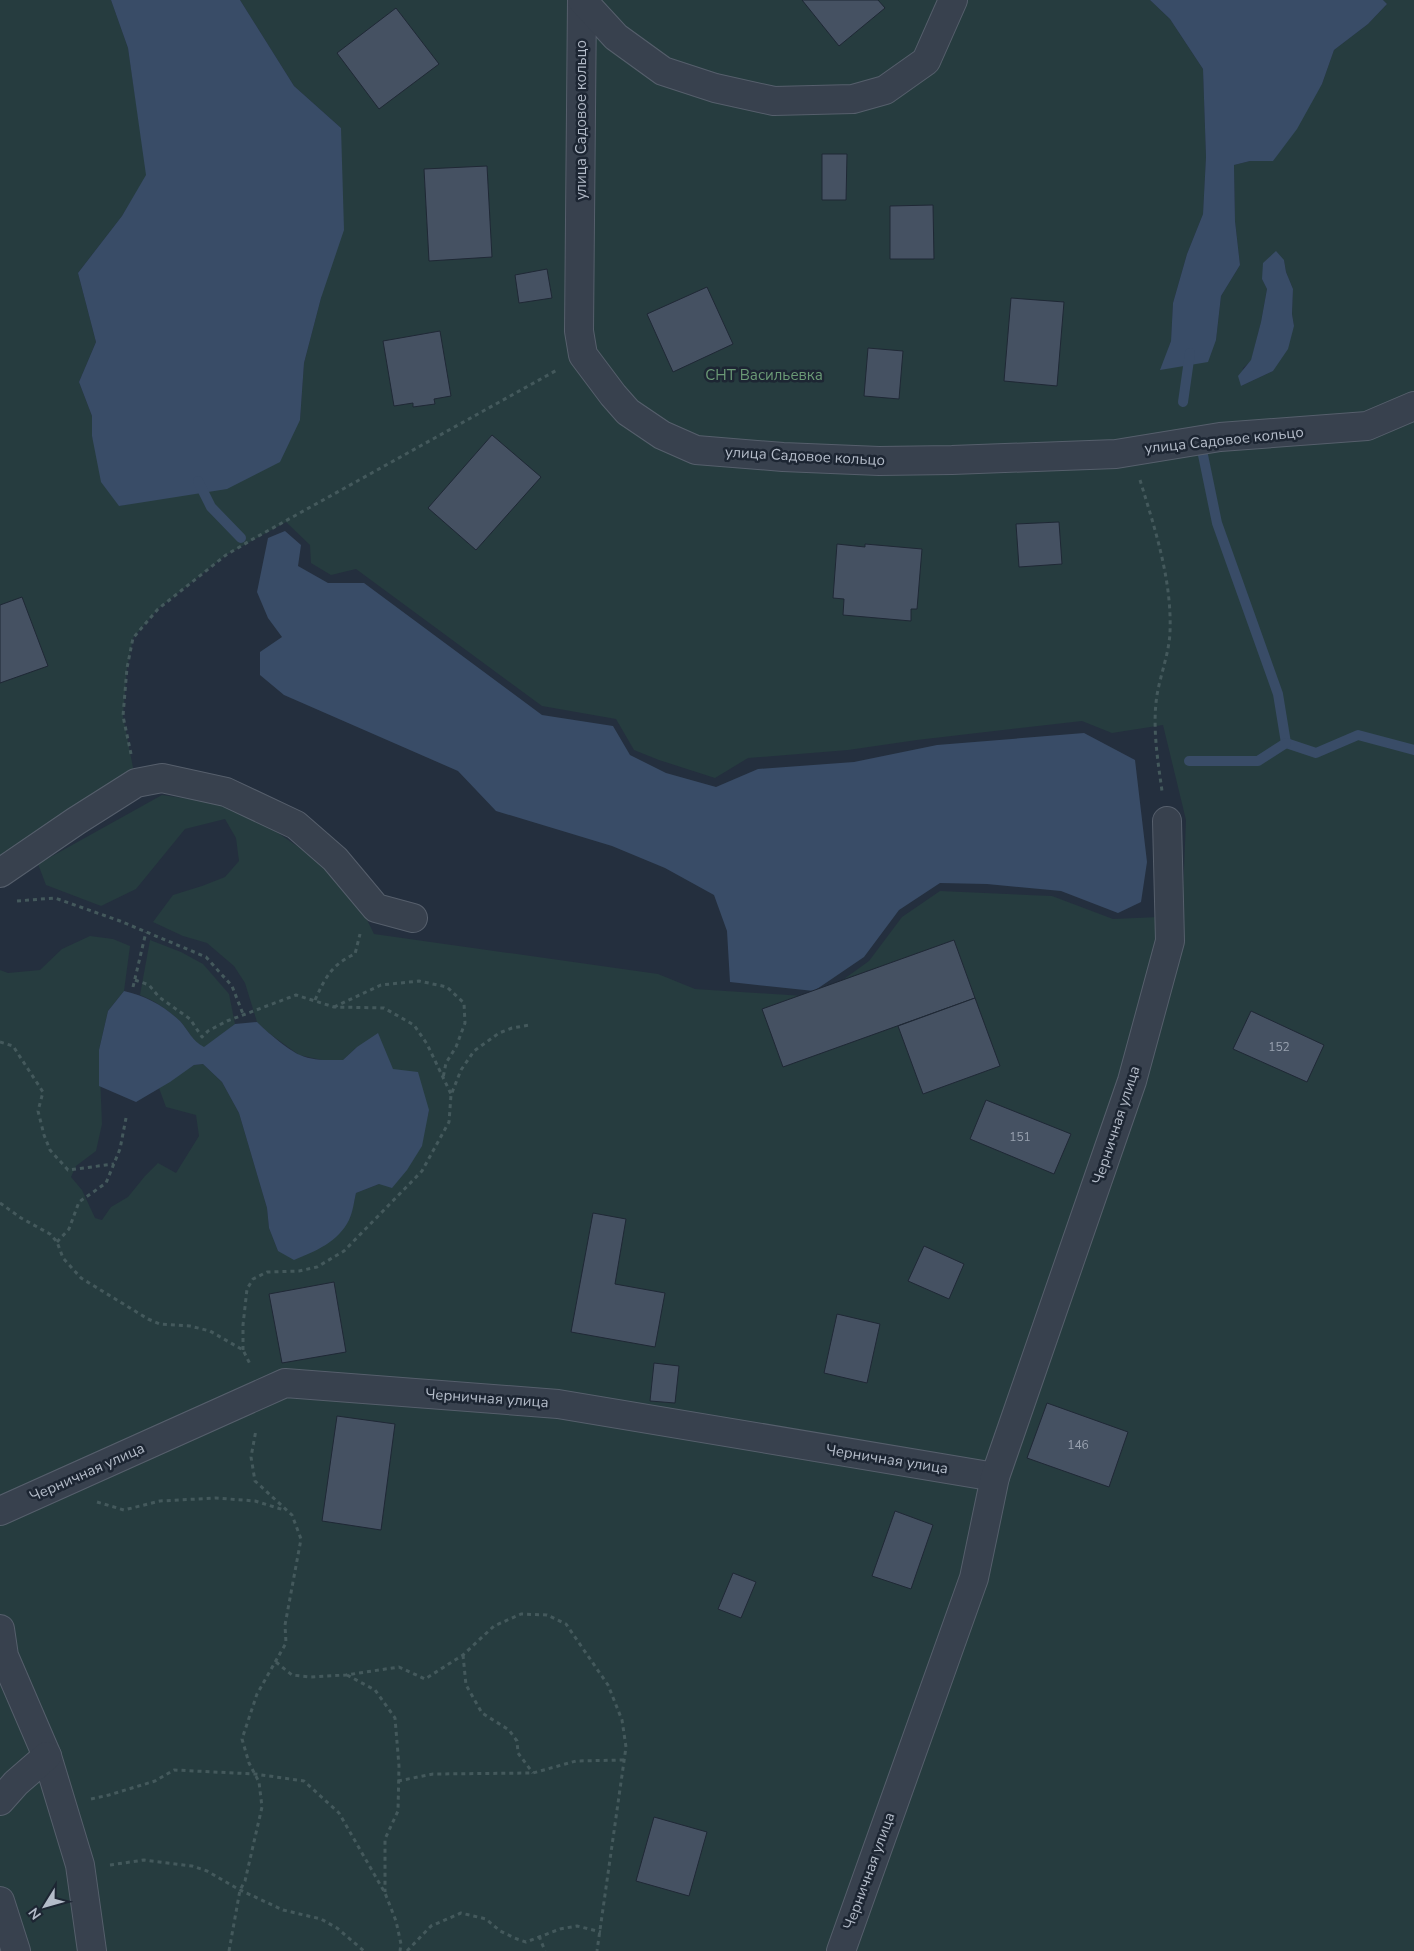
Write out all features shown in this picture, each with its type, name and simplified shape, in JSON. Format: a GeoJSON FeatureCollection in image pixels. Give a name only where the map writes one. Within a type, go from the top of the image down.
{"type":"FeatureCollection","features":[{"type":"Feature","properties":{"kind":"street","name":"улица Садовое кольцо"},"geometry":{"type":"LineString","coordinates":[[582,0],[616,37],[663,71],[715,88],[774,101],[853,99],[885,90],[926,61],[954,0]]}},
{"type":"Feature","properties":{"kind":"street","name":"улица Садовое кольцо"},"geometry":{"type":"LineString","coordinates":[[582,0],[579,331],[584,355],[613,396],[628,412],[662,435],[696,450],[784,457],[879,461],[1116,454],[1220,437],[1367,426],[1414,406]]}},
{"type":"Feature","properties":{"kind":"street"},"geometry":{"type":"LineString","coordinates":[[0,873],[136,783],[162,778],[226,792],[296,825],[335,858],[376,908],[413,918]]}},
{"type":"Feature","properties":{"kind":"street","name":"Черничная улица"},"geometry":{"type":"LineString","coordinates":[[841,1951],[974,1578],[996,1477],[1132,1081],[1170,941],[1167,821]]}},
{"type":"Feature","properties":{"kind":"street","name":"Черничная улица"},"geometry":{"type":"LineString","coordinates":[[0,1511],[284,1383],[558,1404],[996,1477]]}},
{"type":"Feature","properties":{"kind":"street"},"geometry":{"type":"LineString","coordinates":[[0,1629],[4,1656],[47,1756],[80,1865],[92,1951]]}},
{"type":"Feature","properties":{"kind":"street"},"geometry":{"type":"LineString","coordinates":[[0,1801],[16,1783],[47,1756]]}},
{"type":"Feature","properties":{"kind":"street"},"geometry":{"type":"LineString","coordinates":[[0,1901],[16,1951]]}},
{"type":"Feature","properties":{"kind":"path"},"geometry":{"type":"LineString","coordinates":[[136,783],[123,716],[127,668],[133,638],[158,609],[226,555],[584,355]]}},
{"type":"Feature","properties":{"kind":"path"},"geometry":{"type":"LineString","coordinates":[[1130,451],[1158,536],[1166,578],[1170,633],[1156,703],[1155,727],[1157,758],[1167,821]]}},
{"type":"Feature","properties":{"kind":"path"},"geometry":{"type":"LineString","coordinates":[[13,902],[54,898],[120,921],[206,957],[232,986],[243,1014]]}},
{"type":"Feature","properties":{"kind":"path"},"geometry":{"type":"LineString","coordinates":[[315,1000],[326,976],[343,959],[355,954],[361,929],[376,908]]}},
{"type":"Feature","properties":{"kind":"path"},"geometry":{"type":"LineString","coordinates":[[133,987],[146,932]]}},
{"type":"Feature","properties":{"kind":"path"},"geometry":{"type":"LineString","coordinates":[[135,980],[149,985],[159,997],[190,1019],[202,1037],[243,1014],[296,995],[334,1007],[384,1008],[414,1025],[427,1044],[451,1095]]}},
{"type":"Feature","properties":{"kind":"path"},"geometry":{"type":"LineString","coordinates":[[334,1007],[381,985],[419,981],[447,987],[464,1003],[465,1023],[456,1047],[446,1062],[443,1078]]}},
{"type":"Feature","properties":{"kind":"path"},"geometry":{"type":"LineString","coordinates":[[230,1951],[240,1890],[245,1882],[262,1807],[259,1782],[249,1763],[242,1739],[257,1694],[286,1643],[285,1625],[301,1539],[292,1514],[255,1481],[251,1457],[260,1409],[260,1393],[257,1378],[243,1350],[243,1325],[247,1289],[253,1278],[267,1272],[299,1272],[317,1267],[344,1251],[422,1171],[448,1122],[451,1095],[461,1070],[474,1051],[512,1028],[530,1025]]}},
{"type":"Feature","properties":{"kind":"path"},"geometry":{"type":"LineString","coordinates":[[0,1042],[13,1046],[43,1092],[38,1111],[44,1135],[50,1150],[68,1170],[114,1164]]}},
{"type":"Feature","properties":{"kind":"path"},"geometry":{"type":"LineString","coordinates":[[57,1242],[69,1229],[74,1211],[79,1202],[106,1183],[120,1149],[126,1118]]}},
{"type":"Feature","properties":{"kind":"path"},"geometry":{"type":"LineString","coordinates":[[0,1203],[21,1218],[50,1234],[57,1242],[63,1258],[80,1278],[148,1319],[160,1324],[190,1326],[210,1331],[243,1350]]}},
{"type":"Feature","properties":{"kind":"path"},"geometry":{"type":"LineString","coordinates":[[57,1485],[98,1502],[124,1510],[160,1500],[216,1498],[255,1501],[287,1510]]}},
{"type":"Feature","properties":{"kind":"path"},"geometry":{"type":"LineString","coordinates":[[276,1662],[292,1675],[310,1678],[399,1667],[425,1679],[463,1655],[494,1626],[521,1614],[547,1615],[566,1624],[608,1685],[622,1720],[626,1747],[598,1951]]}},
{"type":"Feature","properties":{"kind":"path"},"geometry":{"type":"LineString","coordinates":[[463,1655],[466,1685],[482,1713],[509,1730],[517,1741],[518,1753],[533,1773]]}},
{"type":"Feature","properties":{"kind":"path"},"geometry":{"type":"LineString","coordinates":[[346,1675],[375,1690],[396,1718],[399,1766],[398,1811],[385,1839],[385,1894]]}},
{"type":"Feature","properties":{"kind":"path"},"geometry":{"type":"LineString","coordinates":[[398,1781],[433,1774],[533,1773],[576,1761],[624,1760]]}},
{"type":"Feature","properties":{"kind":"path"},"geometry":{"type":"LineString","coordinates":[[60,1800],[85,1800],[109,1796],[155,1780],[174,1770],[255,1774],[304,1781],[339,1813],[385,1894],[396,1921],[401,1944],[400,1951]]}},
{"type":"Feature","properties":{"kind":"path"},"geometry":{"type":"LineString","coordinates":[[80,1865],[119,1865],[144,1860],[192,1866],[207,1871],[240,1890],[283,1910],[322,1919],[337,1928],[364,1951]]}},
{"type":"Feature","properties":{"kind":"path"},"geometry":{"type":"LineString","coordinates":[[407,1951],[431,1926],[462,1913],[486,1919],[500,1930],[526,1942],[560,1929],[577,1926],[601,1932]]}},
{"type":"Feature","properties":{"kind":"path"},"geometry":{"type":"LineString","coordinates":[[539,1936],[545,1951]]}},
{"type":"Feature","properties":{"kind":"green space","name":"СНТ Васильевка"},"geometry":{"type":"Polygon","coordinates":[[[0,0],[111,0],[128,48],[147,175],[122,216],[78,273],[96,342],[79,382],[92,416],[92,436],[119,506],[155,499],[300,420],[304,363],[321,298],[341,128],[294,86],[240,0],[1150,0],[1170,19],[1203,69],[1206,157],[1203,214],[1187,254],[1173,303],[1171,341],[1161,370],[1216,340],[1221,296],[1240,265],[1235,221],[1234,165],[1250,161],[1273,161],[1322,84],[1334,50],[1368,24],[1387,4],[1383,0],[1414,0],[1414,1951],[0,1951],[0,970],[8,973],[40,970],[62,949],[90,936],[113,939],[130,946],[124,991],[108,1011],[99,1050],[102,1124],[96,1151],[76,1166],[71,1177],[82,1190],[95,1218],[102,1220],[111,1207],[128,1197],[158,1163],[176,1173],[199,1136],[196,1115],[166,1107],[159,1088],[194,1065],[203,1064],[222,1082],[239,1113],[267,1208],[269,1228],[278,1251],[350,1218],[356,1193],[379,1184],[425,1125],[429,1111],[393,1069],[357,1047],[343,1060],[322,1060],[299,1055],[266,1031],[257,1022],[245,983],[234,966],[207,943],[183,936],[153,922],[173,895],[225,877],[239,861],[236,838],[225,819],[185,829],[136,889],[101,906],[46,885],[38,864],[162,795],[224,804],[275,831],[348,881],[374,934],[658,974],[695,989],[819,997],[869,961],[902,917],[940,891],[1052,896],[1113,919],[1182,916],[1186,820],[1163,725],[1112,733],[1082,721],[848,750],[748,758],[715,778],[659,760],[634,750],[616,719],[542,706],[356,569],[331,575],[311,563],[310,545],[286,522],[226,555],[158,609],[133,638],[127,668],[123,716],[136,783],[0,873],[0,0]],[[1284,260],[1262,279],[1267,289],[1261,322],[1251,361],[1243,368],[1241,386],[1273,371],[1294,326],[1292,314],[1293,289],[1286,272],[1284,260]]]}},
{"type":"Feature","properties":{"kind":"green space"},"geometry":{"type":"Polygon","coordinates":[[[150,940],[181,952],[203,964],[229,994],[235,1024],[204,1048],[196,1042],[176,1017],[156,1003],[140,995],[150,940]]]}},
{"type":"Feature","properties":{"kind":"water"},"geometry":{"type":"Polygon","coordinates":[[[111,0],[240,0],[294,86],[341,128],[344,230],[321,298],[304,363],[300,420],[280,462],[227,489],[119,506],[101,482],[92,436],[92,416],[79,382],[96,342],[78,273],[122,216],[146,175],[128,48],[111,0]]]}},
{"type":"Feature","properties":{"kind":"water"},"geometry":{"type":"Polygon","coordinates":[[[1150,0],[1383,0],[1387,4],[1368,24],[1334,50],[1322,84],[1297,129],[1273,161],[1250,161],[1234,165],[1235,221],[1240,265],[1221,296],[1216,340],[1208,362],[1160,370],[1171,341],[1173,303],[1187,254],[1203,214],[1206,157],[1203,69],[1170,19],[1150,0]]]}},
{"type":"Feature","properties":{"kind":"water"},"geometry":{"type":"Polygon","coordinates":[[[1276,251],[1284,260],[1286,272],[1293,289],[1292,314],[1294,326],[1288,349],[1273,371],[1241,386],[1238,376],[1251,360],[1267,289],[1262,279],[1263,263],[1276,251]]]}},
{"type":"Feature","properties":{"kind":"water"},"geometry":{"type":"Polygon","coordinates":[[[285,531],[301,545],[298,566],[328,583],[364,583],[542,715],[613,726],[630,755],[666,773],[716,787],[758,769],[854,762],[937,745],[1084,733],[1135,760],[1147,862],[1141,902],[1118,913],[1061,891],[987,884],[940,883],[899,910],[864,957],[814,991],[730,982],[727,931],[714,895],[665,868],[612,846],[496,811],[458,771],[284,695],[260,675],[260,652],[282,637],[268,618],[257,592],[268,538],[285,531]]]}},
{"type":"Feature","properties":{"kind":"water"},"geometry":{"type":"Polygon","coordinates":[[[124,991],[154,1002],[168,1011],[180,1021],[196,1042],[204,1047],[235,1024],[257,1022],[295,1053],[315,1059],[343,1060],[357,1047],[378,1033],[393,1069],[418,1072],[429,1110],[422,1146],[407,1170],[392,1188],[379,1184],[356,1193],[350,1217],[339,1234],[326,1245],[294,1260],[278,1251],[269,1228],[267,1208],[239,1113],[222,1082],[203,1064],[194,1065],[136,1102],[99,1086],[99,1050],[108,1011],[124,991]]]}},
{"type":"Feature","properties":{"kind":"building"},"geometry":{"type":"Polygon","coordinates":[[[802,0],[878,0],[885,8],[839,46],[802,0]]]}},
{"type":"Feature","properties":{"kind":"building"},"geometry":{"type":"Polygon","coordinates":[[[396,8],[439,64],[379,109],[337,53],[396,8]]]}},
{"type":"Feature","properties":{"kind":"building"},"geometry":{"type":"Polygon","coordinates":[[[822,154],[847,154],[846,200],[822,200],[822,154]]]}},
{"type":"Feature","properties":{"kind":"building"},"geometry":{"type":"Polygon","coordinates":[[[487,166],[492,257],[429,261],[424,169],[487,166]]]}},
{"type":"Feature","properties":{"kind":"building"},"geometry":{"type":"Polygon","coordinates":[[[933,205],[934,259],[890,259],[890,206],[933,205]]]}},
{"type":"Feature","properties":{"kind":"building"},"geometry":{"type":"Polygon","coordinates":[[[547,269],[552,298],[519,303],[515,275],[547,269]]]}},
{"type":"Feature","properties":{"kind":"building"},"geometry":{"type":"Polygon","coordinates":[[[707,287],[733,344],[673,372],[647,314],[707,287]]]}},
{"type":"Feature","properties":{"kind":"building"},"geometry":{"type":"Polygon","coordinates":[[[1011,298],[1064,302],[1057,386],[1004,381],[1011,298]]]}},
{"type":"Feature","properties":{"kind":"building"},"geometry":{"type":"Polygon","coordinates":[[[440,331],[451,396],[434,399],[435,404],[413,407],[413,403],[394,406],[383,341],[440,331]]]}},
{"type":"Feature","properties":{"kind":"building"},"geometry":{"type":"Polygon","coordinates":[[[868,348],[903,351],[899,399],[864,396],[868,348]]]}},
{"type":"Feature","properties":{"kind":"building"},"geometry":{"type":"Polygon","coordinates":[[[492,435],[541,477],[476,550],[428,508],[492,435]]]}},
{"type":"Feature","properties":{"kind":"building"},"geometry":{"type":"Polygon","coordinates":[[[1059,522],[1062,564],[1019,567],[1016,524],[1059,522]]]}},
{"type":"Feature","properties":{"kind":"building"},"geometry":{"type":"Polygon","coordinates":[[[837,544],[865,547],[865,544],[922,549],[917,609],[911,609],[911,621],[843,615],[844,599],[833,598],[837,544]]]}},
{"type":"Feature","properties":{"kind":"building"},"geometry":{"type":"Polygon","coordinates":[[[22,597],[48,666],[0,683],[0,605],[22,597]]]}},
{"type":"Feature","properties":{"kind":"building"},"geometry":{"type":"Polygon","coordinates":[[[954,940],[975,998],[783,1067],[762,1009],[954,940]]]}},
{"type":"Feature","properties":{"kind":"building"},"geometry":{"type":"Polygon","coordinates":[[[975,998],[1000,1066],[923,1094],[898,1026],[975,998]]]}},
{"type":"Feature","properties":{"kind":"building"},"geometry":{"type":"Polygon","coordinates":[[[1251,1011],[1324,1045],[1307,1082],[1233,1049],[1251,1011]]]}},
{"type":"Feature","properties":{"kind":"building"},"geometry":{"type":"Polygon","coordinates":[[[986,1100],[1071,1134],[1054,1174],[970,1139],[986,1100]]]}},
{"type":"Feature","properties":{"kind":"building"},"geometry":{"type":"Polygon","coordinates":[[[593,1213],[626,1219],[615,1284],[665,1293],[655,1347],[571,1332],[593,1213]]]}},
{"type":"Feature","properties":{"kind":"building"},"geometry":{"type":"Polygon","coordinates":[[[924,1246],[964,1264],[949,1299],[908,1281],[924,1246]]]}},
{"type":"Feature","properties":{"kind":"building"},"geometry":{"type":"Polygon","coordinates":[[[334,1282],[346,1352],[282,1363],[269,1294],[334,1282]]]}},
{"type":"Feature","properties":{"kind":"building"},"geometry":{"type":"Polygon","coordinates":[[[837,1314],[880,1324],[867,1383],[824,1373],[837,1314]]]}},
{"type":"Feature","properties":{"kind":"building"},"geometry":{"type":"Polygon","coordinates":[[[654,1363],[679,1366],[675,1403],[650,1401],[654,1363]]]}},
{"type":"Feature","properties":{"kind":"building"},"geometry":{"type":"Polygon","coordinates":[[[1047,1403],[1128,1432],[1109,1487],[1027,1458],[1047,1403]]]}},
{"type":"Feature","properties":{"kind":"building"},"geometry":{"type":"Polygon","coordinates":[[[337,1416],[395,1424],[381,1530],[322,1521],[337,1416]]]}},
{"type":"Feature","properties":{"kind":"building"},"geometry":{"type":"Polygon","coordinates":[[[895,1511],[933,1525],[911,1589],[872,1576],[895,1511]]]}},
{"type":"Feature","properties":{"kind":"building"},"geometry":{"type":"Polygon","coordinates":[[[733,1573],[756,1582],[741,1618],[718,1609],[733,1573]]]}},
{"type":"Feature","properties":{"kind":"building"},"geometry":{"type":"Polygon","coordinates":[[[654,1817],[707,1832],[689,1896],[636,1881],[654,1817]]]}},
{"type":"Feature","properties":{"kind":"waterway"},"geometry":{"type":"LineString","coordinates":[[1183,402],[1190,353]]}},
{"type":"Feature","properties":{"kind":"waterway"},"geometry":{"type":"LineString","coordinates":[[1203,455],[1217,523],[1278,694],[1286,743]]}},
{"type":"Feature","properties":{"kind":"waterway"},"geometry":{"type":"LineString","coordinates":[[198,481],[211,507],[241,538]]}},
{"type":"Feature","properties":{"kind":"waterway"},"geometry":{"type":"LineString","coordinates":[[1286,743],[1316,753],[1358,735],[1414,750]]}},
{"type":"Feature","properties":{"kind":"waterway"},"geometry":{"type":"LineString","coordinates":[[1189,761],[1258,761],[1286,743]]}}]}
